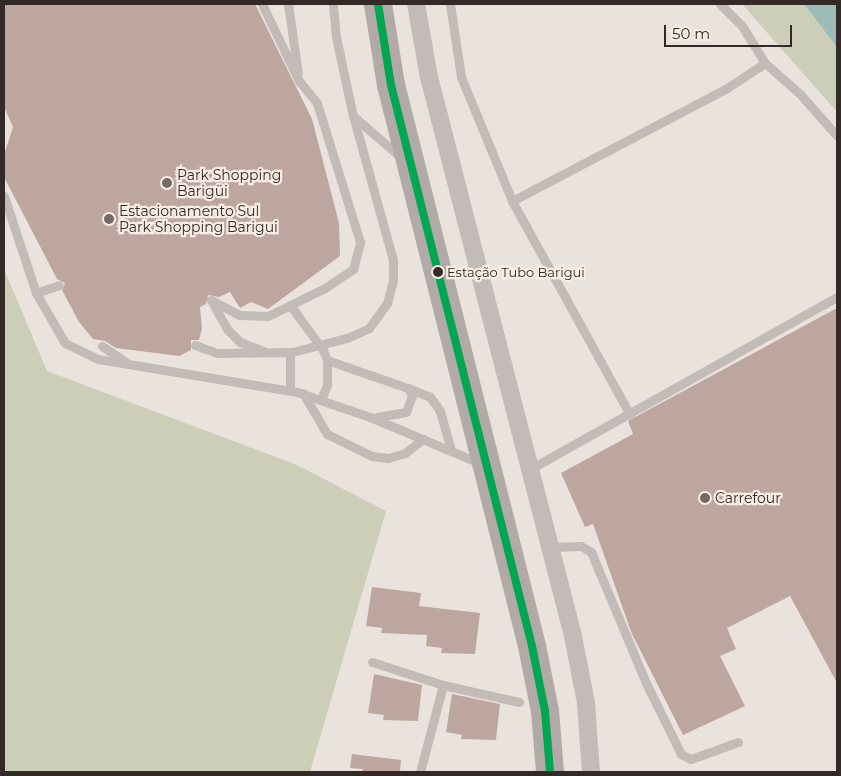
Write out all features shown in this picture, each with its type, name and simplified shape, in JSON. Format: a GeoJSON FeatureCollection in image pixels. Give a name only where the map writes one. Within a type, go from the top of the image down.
{"type":"FeatureCollection","features":[{"type":"Feature","properties":{"kind":"main road"},"geometry":{"type":"LineString","coordinates":[[378,4],[387,66],[540,682],[546,768]]}},
{"type":"Feature","properties":{"kind":"street"},"geometry":{"type":"LineString","coordinates":[[416,4],[429,78],[532,468],[580,667],[591,772]]}},
{"type":"Feature","properties":{"kind":"lane"},"geometry":{"type":"LineString","coordinates":[[262,4],[299,80],[317,103],[328,131],[360,242],[353,269],[268,316],[252,317],[239,315],[211,300],[227,330],[240,342],[270,354]]}},
{"type":"Feature","properties":{"kind":"lane"},"geometry":{"type":"LineString","coordinates":[[288,4],[299,80]]}},
{"type":"Feature","properties":{"kind":"lane"},"geometry":{"type":"LineString","coordinates":[[195,345],[217,353],[270,354],[290,352],[320,345],[369,328],[387,303],[393,281],[393,260],[353,116],[336,37],[333,4]]}},
{"type":"Feature","properties":{"kind":"lane"},"geometry":{"type":"LineString","coordinates":[[450,4],[461,77],[512,201],[630,414]]}},
{"type":"Feature","properties":{"kind":"lane"},"geometry":{"type":"LineString","coordinates":[[720,4],[742,26],[765,63],[800,94],[837,136]]}},
{"type":"Feature","properties":{"kind":"lane"},"geometry":{"type":"LineString","coordinates":[[512,201],[727,88],[765,63]]}},
{"type":"Feature","properties":{"kind":"lane"},"geometry":{"type":"LineString","coordinates":[[353,116],[413,168]]}},
{"type":"Feature","properties":{"kind":"lane"},"geometry":{"type":"LineString","coordinates":[[4,196],[36,293],[65,343],[98,359],[130,366],[303,393],[370,417],[451,450],[488,468]]}},
{"type":"Feature","properties":{"kind":"lane"},"geometry":{"type":"LineString","coordinates":[[36,293],[59,285]]}},
{"type":"Feature","properties":{"kind":"lane"},"geometry":{"type":"LineString","coordinates":[[532,468],[837,297]]}},
{"type":"Feature","properties":{"kind":"lane"},"geometry":{"type":"LineString","coordinates":[[290,305],[320,345],[327,360],[327,385],[322,400]]}},
{"type":"Feature","properties":{"kind":"lane"},"geometry":{"type":"LineString","coordinates":[[102,346],[130,366]]}},
{"type":"Feature","properties":{"kind":"lane"},"geometry":{"type":"LineString","coordinates":[[290,352],[290,390]]}},
{"type":"Feature","properties":{"kind":"lane"},"geometry":{"type":"LineString","coordinates":[[327,360],[430,397],[440,412],[451,450]]}},
{"type":"Feature","properties":{"kind":"lane"},"geometry":{"type":"LineString","coordinates":[[370,417],[390,418],[406,412],[412,396],[408,388]]}},
{"type":"Feature","properties":{"kind":"lane"},"geometry":{"type":"LineString","coordinates":[[303,393],[327,434],[372,456],[388,458],[404,453],[423,439]]}},
{"type":"Feature","properties":{"kind":"lane"},"geometry":{"type":"LineString","coordinates":[[552,547],[581,546],[591,552],[646,683],[681,754],[691,759],[738,742]]}},
{"type":"Feature","properties":{"kind":"lane"},"geometry":{"type":"LineString","coordinates":[[372,662],[442,685],[519,702]]}},
{"type":"Feature","properties":{"kind":"lane"},"geometry":{"type":"LineString","coordinates":[[420,772],[442,685]]}},
{"type":"Feature","properties":{"kind":"green space"},"geometry":{"type":"Polygon","coordinates":[[[742,4],[804,4],[837,47],[837,112],[742,4]]]}},
{"type":"Feature","properties":{"kind":"green space"},"geometry":{"type":"Polygon","coordinates":[[[4,269],[47,371],[297,465],[386,511],[310,772],[4,772],[4,269]]]}},
{"type":"Feature","properties":{"kind":"water"},"geometry":{"type":"Polygon","coordinates":[[[804,4],[837,4],[837,47],[817,21],[804,4]]]}},
{"type":"Feature","properties":{"kind":"building","name":"Park Shopping Barigüi"},"geometry":{"type":"Polygon","coordinates":[[[4,4],[255,4],[312,119],[339,223],[340,256],[268,309],[251,302],[240,308],[230,292],[219,297],[208,295],[206,304],[200,307],[202,329],[199,340],[191,340],[191,350],[179,356],[116,348],[105,341],[93,339],[79,322],[62,290],[65,283],[57,279],[4,177],[4,155],[13,127],[4,107],[4,4]]]}},
{"type":"Feature","properties":{"kind":"building","name":"Carrefour"},"geometry":{"type":"Polygon","coordinates":[[[837,308],[837,683],[790,596],[727,628],[736,649],[720,656],[745,706],[683,735],[632,634],[593,524],[585,527],[561,473],[633,434],[628,421],[837,308]]]}},
{"type":"Feature","properties":{"kind":"building"},"geometry":{"type":"Polygon","coordinates":[[[372,587],[421,593],[419,606],[480,613],[475,654],[441,653],[442,648],[426,646],[427,635],[381,633],[382,628],[366,626],[372,587]]]}},
{"type":"Feature","properties":{"kind":"building"},"geometry":{"type":"Polygon","coordinates":[[[374,674],[422,685],[418,721],[383,720],[384,715],[368,713],[374,674]]]}},
{"type":"Feature","properties":{"kind":"building"},"geometry":{"type":"Polygon","coordinates":[[[452,694],[500,704],[496,740],[461,739],[462,735],[446,732],[452,694]]]}},
{"type":"Feature","properties":{"kind":"building"},"geometry":{"type":"Polygon","coordinates":[[[352,754],[401,760],[400,772],[362,772],[363,769],[350,768],[352,754]]]}},
{"type":"Feature","properties":{"kind":"transit line"},"geometry":{"type":"LineString","coordinates":[[378,4],[391,85],[532,646],[545,711],[550,772]]}},
{"type":"Feature","properties":{"kind":"place","name":"Park Shopping Barigüi"},"geometry":{"type":"Point","coordinates":[167,183]}},
{"type":"Feature","properties":{"kind":"place","name":"Estacionamento Sul Park Shopping Barigui"},"geometry":{"type":"Point","coordinates":[109,219]}},
{"type":"Feature","properties":{"kind":"place","name":"Estação Tubo Barigui"},"geometry":{"type":"Point","coordinates":[438,272]}},
{"type":"Feature","properties":{"kind":"place","name":"Carrefour"},"geometry":{"type":"Point","coordinates":[705,498]}}]}
